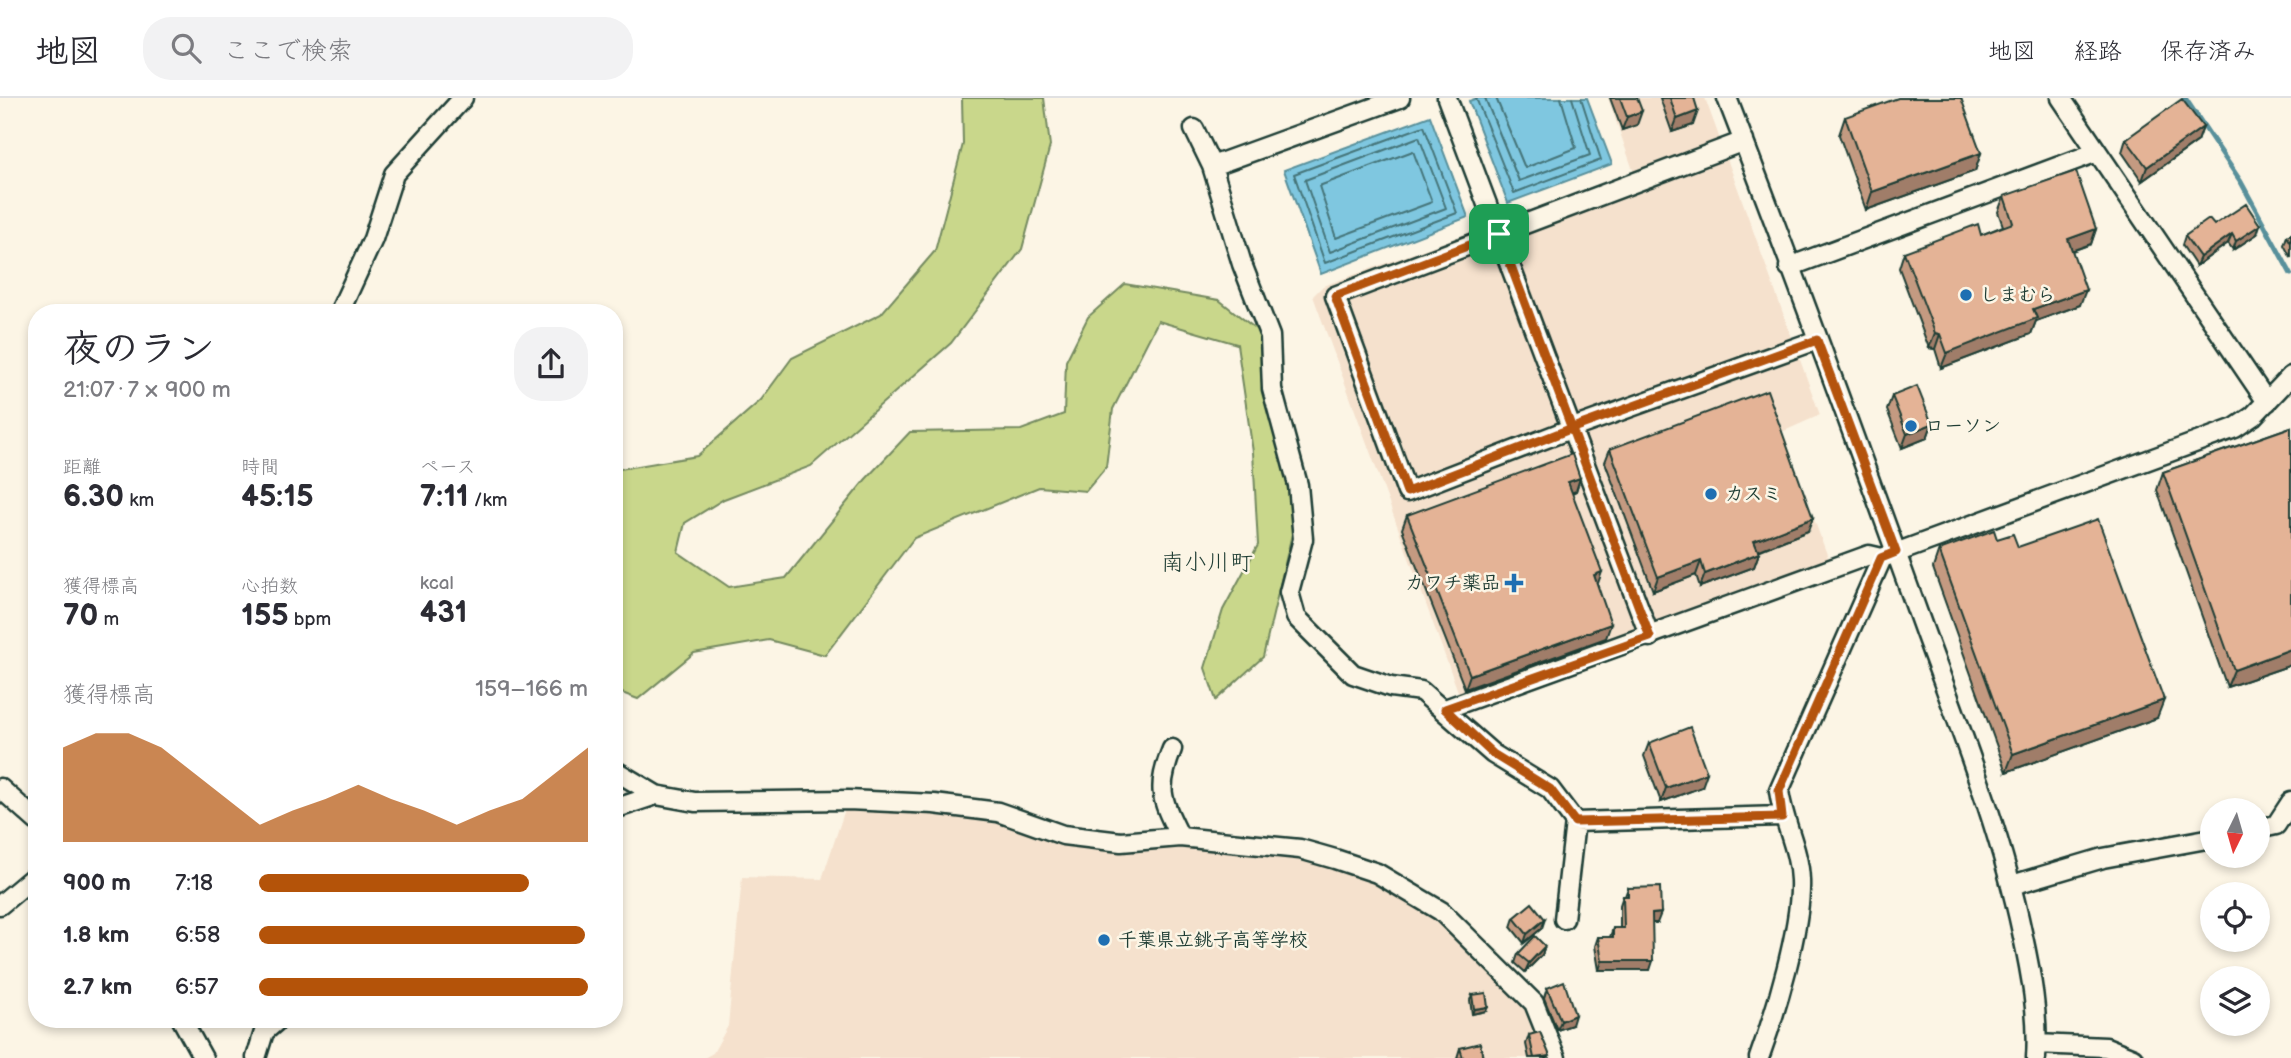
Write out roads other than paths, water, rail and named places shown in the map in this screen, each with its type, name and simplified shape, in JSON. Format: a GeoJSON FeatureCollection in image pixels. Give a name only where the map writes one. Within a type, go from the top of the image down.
{"type":"FeatureCollection","features":[{"type":"Feature","properties":{"kind":"street"},"geometry":{"type":"LineString","coordinates":[[343,304],[373,239],[394,174],[463,98]]}},
{"type":"Feature","properties":{"kind":"street"},"geometry":{"type":"LineString","coordinates":[[1212,166],[1400,98]]}},
{"type":"Feature","properties":{"kind":"street"},"geometry":{"type":"LineString","coordinates":[[1447,98],[1650,637]]}},
{"type":"Feature","properties":{"kind":"street"},"geometry":{"type":"LineString","coordinates":[[1727,98],[1817,340],[1889,555],[1987,803],[2012,886],[2032,985],[2036,1051],[2106,1046],[2133,1058]]}},
{"type":"Feature","properties":{"kind":"street"},"geometry":{"type":"LineString","coordinates":[[2061,98],[2267,402]]}},
{"type":"Feature","properties":{"kind":"street"},"geometry":{"type":"LineString","coordinates":[[1194,129],[1212,166],[1242,264],[1270,337],[1272,389],[1298,485],[1303,539],[1289,592],[1296,617],[1353,674],[1391,687],[1422,691],[1493,754],[1550,789],[1575,822],[1564,919]]}},
{"type":"Feature","properties":{"kind":"street"},"geometry":{"type":"LineString","coordinates":[[1744,141],[1335,296],[1407,492],[1570,429],[1817,340]]}},
{"type":"Feature","properties":{"kind":"street"},"geometry":{"type":"LineString","coordinates":[[1789,267],[2097,152]]}},
{"type":"Feature","properties":{"kind":"street"},"geometry":{"type":"LineString","coordinates":[[1445,709],[1650,637],[1869,555],[1889,555],[2235,428],[2267,402],[2291,376]]}},
{"type":"Feature","properties":{"kind":"street"},"geometry":{"type":"LineString","coordinates":[[1759,1058],[1770,1027],[1799,900],[1796,853],[1782,817],[1779,791],[1889,555]]}},
{"type":"Feature","properties":{"kind":"street"},"geometry":{"type":"LineString","coordinates":[[1172,749],[1161,778],[1164,804],[1180,837]]}},
{"type":"Feature","properties":{"kind":"street"},"geometry":{"type":"LineString","coordinates":[[623,775],[656,795],[695,802],[848,800],[934,804],[998,812],[1063,835],[1121,842],[1180,837],[1300,849],[1377,873],[1441,911],[1534,1003],[1556,1058]]}},
{"type":"Feature","properties":{"kind":"street"},"geometry":{"type":"LineString","coordinates":[[0,788],[28,813]]}},
{"type":"Feature","properties":{"kind":"street"},"geometry":{"type":"LineString","coordinates":[[623,806],[656,795]]}},
{"type":"Feature","properties":{"kind":"street"},"geometry":{"type":"LineString","coordinates":[[2270,826],[2276,825],[2291,802]]}},
{"type":"Feature","properties":{"kind":"street"},"geometry":{"type":"LineString","coordinates":[[1575,822],[1782,817]]}},
{"type":"Feature","properties":{"kind":"street"},"geometry":{"type":"LineString","coordinates":[[2012,886],[2103,858],[2200,840]]}},
{"type":"Feature","properties":{"kind":"street"},"geometry":{"type":"LineString","coordinates":[[0,905],[28,882]]}},
{"type":"Feature","properties":{"kind":"street"},"geometry":{"type":"LineString","coordinates":[[187,1028],[203,1058]]}},
{"type":"Feature","properties":{"kind":"street"},"geometry":{"type":"LineString","coordinates":[[256,1058],[264,1032],[269,1028]]}},
{"type":"Feature","properties":{"kind":"water"},"geometry":{"type":"Polygon","coordinates":[[[1477,98],[1587,98],[1612,164],[1508,203],[1469,101],[1477,98]]]}},
{"type":"Feature","properties":{"kind":"water"},"geometry":{"type":"Polygon","coordinates":[[[1430,116],[1468,217],[1321,274],[1284,170],[1430,116]]]}},
{"type":"Feature","properties":{"kind":"waterway"},"geometry":{"type":"LineString","coordinates":[[2185,98],[2241,182],[2291,274]]}},
{"type":"Feature","properties":{"kind":"place","name":"しまむら"},"geometry":{"type":"Point","coordinates":[1966,295]}},
{"type":"Feature","properties":{"kind":"place","name":"ローソン"},"geometry":{"type":"Point","coordinates":[1911,426]}},
{"type":"Feature","properties":{"kind":"place","name":"カスミ"},"geometry":{"type":"Point","coordinates":[1711,494]}},
{"type":"Feature","properties":{"kind":"place","name":"カワチ薬品"},"geometry":{"type":"Point","coordinates":[1514,583]}},
{"type":"Feature","properties":{"kind":"place","name":"千葉県立銚子高等学校"},"geometry":{"type":"Point","coordinates":[1104,940]}},
{"type":"Feature","properties":{"kind":"district","name":"南小川町"},"geometry":{"type":"Point","coordinates":[1207,563]}}]}
